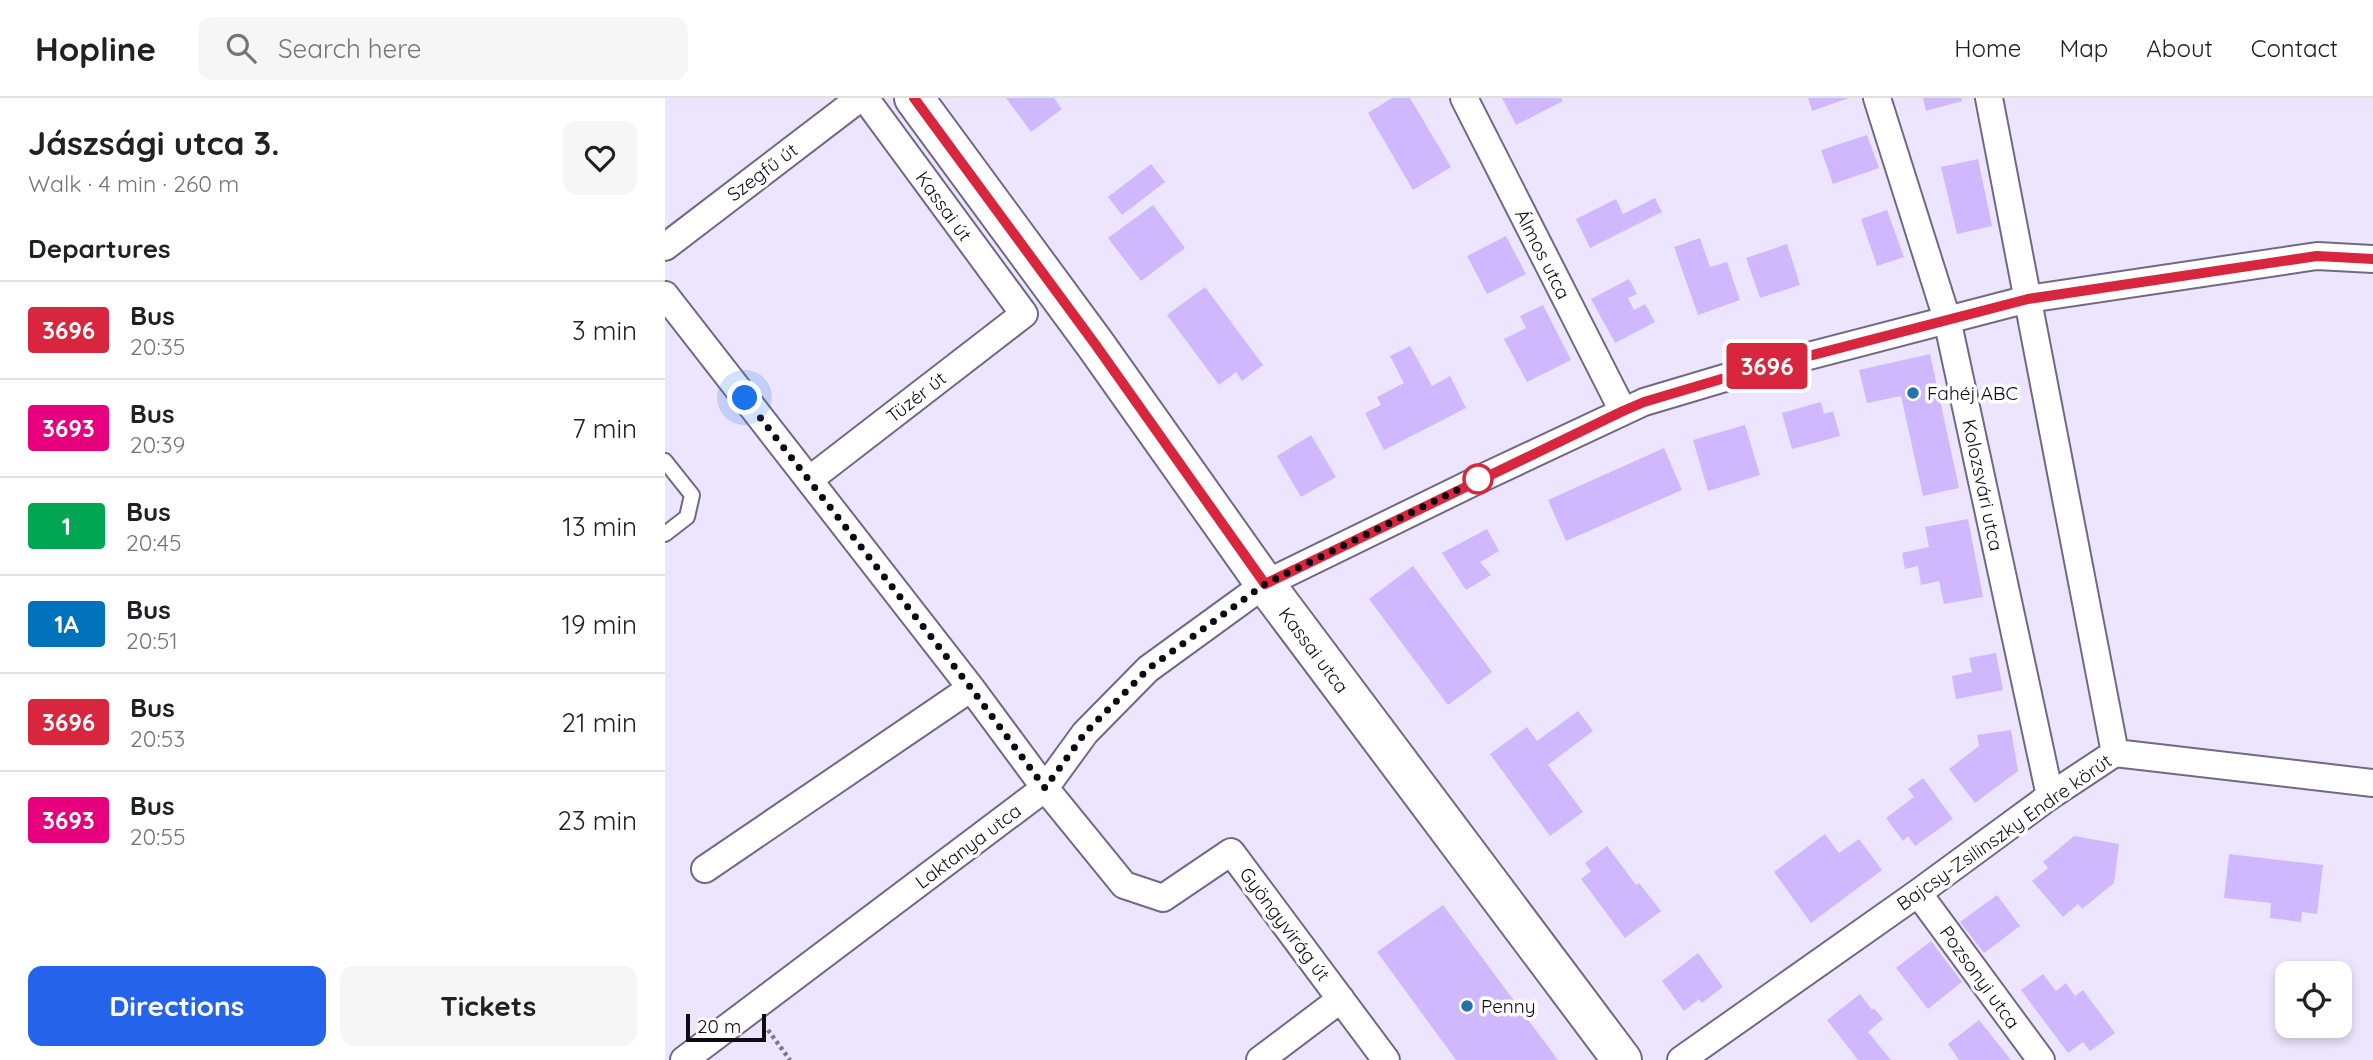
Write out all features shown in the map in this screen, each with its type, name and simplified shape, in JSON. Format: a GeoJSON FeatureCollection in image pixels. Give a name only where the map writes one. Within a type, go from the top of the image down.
{"type":"FeatureCollection","features":[{"type":"Feature","properties":{"kind":"main road","name":"Kassai utca"},"geometry":{"type":"LineString","coordinates":[[914,98],[1095,344],[1265,584],[1622,1060]]}},
{"type":"Feature","properties":{"kind":"street","name":"Szegfű út"},"geometry":{"type":"LineString","coordinates":[[665,247],[862,98]]}},
{"type":"Feature","properties":{"kind":"street","name":"Kassai út"},"geometry":{"type":"LineString","coordinates":[[862,98],[1024,314]]}},
{"type":"Feature","properties":{"kind":"street","name":"Álmos utca"},"geometry":{"type":"LineString","coordinates":[[1464,98],[1623,411]]}},
{"type":"Feature","properties":{"kind":"street","name":"Kolozsvári utca"},"geometry":{"type":"LineString","coordinates":[[1877,98],[1947,319],[2049,796]]}},
{"type":"Feature","properties":{"kind":"street"},"geometry":{"type":"LineString","coordinates":[[1989,98],[2115,752]]}},
{"type":"Feature","properties":{"kind":"street","name":"Laktanya utca"},"geometry":{"type":"LineString","coordinates":[[684,1060],[1045,788],[1085,733],[1148,669],[1265,584],[1623,411],[1728,377],[2028,299],[2317,256],[2373,259]]}},
{"type":"Feature","properties":{"kind":"street"},"geometry":{"type":"LineString","coordinates":[[665,295],[971,688],[1045,788]]}},
{"type":"Feature","properties":{"kind":"street","name":"Tüzér út"},"geometry":{"type":"LineString","coordinates":[[809,480],[1024,314]]}},
{"type":"Feature","properties":{"kind":"street"},"geometry":{"type":"LineString","coordinates":[[705,869],[971,688]]}},
{"type":"Feature","properties":{"kind":"street","name":"Bajcsy-Zsilinszky Endre körút"},"geometry":{"type":"LineString","coordinates":[[1681,1060],[1918,893],[2049,796],[2115,752],[2373,783]]}},
{"type":"Feature","properties":{"kind":"street","name":"Gyöngyvirág út"},"geometry":{"type":"LineString","coordinates":[[1045,788],[1123,885],[1163,898],[1231,852],[1386,1060]]}},
{"type":"Feature","properties":{"kind":"street","name":"Pozsonyi utca"},"geometry":{"type":"LineString","coordinates":[[1918,893],[2041,1060]]}},
{"type":"Feature","properties":{"kind":"street"},"geometry":{"type":"LineString","coordinates":[[1260,1060],[1341,999]]}},
{"type":"Feature","properties":{"kind":"lane"},"geometry":{"type":"LineString","coordinates":[[665,461],[692,495],[687,517],[665,534]]}},
{"type":"Feature","properties":{"kind":"path"},"geometry":{"type":"LineString","coordinates":[[752,1009],[790,1060]]}},
{"type":"Feature","properties":{"kind":"building"},"geometry":{"type":"Polygon","coordinates":[[[1006,98],[1054,98],[1062,109],[1031,132],[1006,98]]]}},
{"type":"Feature","properties":{"kind":"building"},"geometry":{"type":"Polygon","coordinates":[[[1392,98],[1410,98],[1451,167],[1413,190],[1368,113],[1392,98]]]}},
{"type":"Feature","properties":{"kind":"building"},"geometry":{"type":"Polygon","coordinates":[[[1502,98],[1561,98],[1563,101],[1516,125],[1502,98]]]}},
{"type":"Feature","properties":{"kind":"building"},"geometry":{"type":"Polygon","coordinates":[[[1808,98],[1849,98],[1812,111],[1808,98]]]}},
{"type":"Feature","properties":{"kind":"building"},"geometry":{"type":"Polygon","coordinates":[[[1923,98],[1961,98],[1962,101],[1926,111],[1923,98]]]}},
{"type":"Feature","properties":{"kind":"building"},"geometry":{"type":"Polygon","coordinates":[[[1867,135],[1879,168],[1833,184],[1821,150],[1867,135]]]}},
{"type":"Feature","properties":{"kind":"building"},"geometry":{"type":"Polygon","coordinates":[[[1978,159],[1992,226],[1957,234],[1941,167],[1978,159]]]}},
{"type":"Feature","properties":{"kind":"building"},"geometry":{"type":"Polygon","coordinates":[[[1151,164],[1165,182],[1122,215],[1108,197],[1151,164]]]}},
{"type":"Feature","properties":{"kind":"building"},"geometry":{"type":"Polygon","coordinates":[[[1655,198],[1662,212],[1590,248],[1576,219],[1616,199],[1623,214],[1655,198]]]}},
{"type":"Feature","properties":{"kind":"building"},"geometry":{"type":"Polygon","coordinates":[[[1153,205],[1185,248],[1141,281],[1108,238],[1153,205]]]}},
{"type":"Feature","properties":{"kind":"building"},"geometry":{"type":"Polygon","coordinates":[[[1887,210],[1904,257],[1877,266],[1861,219],[1887,210]]]}},
{"type":"Feature","properties":{"kind":"building"},"geometry":{"type":"Polygon","coordinates":[[[1506,236],[1526,274],[1487,294],[1467,256],[1506,236]]]}},
{"type":"Feature","properties":{"kind":"building"},"geometry":{"type":"Polygon","coordinates":[[[1700,238],[1710,267],[1727,262],[1740,300],[1698,315],[1674,247],[1700,238]]]}},
{"type":"Feature","properties":{"kind":"building"},"geometry":{"type":"Polygon","coordinates":[[[1787,244],[1800,285],[1760,298],[1746,258],[1787,244]]]}},
{"type":"Feature","properties":{"kind":"building"},"geometry":{"type":"Polygon","coordinates":[[[1629,279],[1637,294],[1628,298],[1634,310],[1645,304],[1655,322],[1615,343],[1591,299],[1629,279]]]}},
{"type":"Feature","properties":{"kind":"building"},"geometry":{"type":"Polygon","coordinates":[[[1205,287],[1263,365],[1242,381],[1236,372],[1219,385],[1167,315],[1205,287]]]}},
{"type":"Feature","properties":{"kind":"building"},"geometry":{"type":"Polygon","coordinates":[[[1543,305],[1571,360],[1527,382],[1504,339],[1526,328],[1520,316],[1543,305]]]}},
{"type":"Feature","properties":{"kind":"building"},"geometry":{"type":"Polygon","coordinates":[[[1410,346],[1432,386],[1450,376],[1466,408],[1384,450],[1365,413],[1381,405],[1377,397],[1404,383],[1390,356],[1410,346]]]}},
{"type":"Feature","properties":{"kind":"building"},"geometry":{"type":"Polygon","coordinates":[[[1930,354],[1959,488],[1923,496],[1901,396],[1867,403],[1859,370],[1930,354]]]}},
{"type":"Feature","properties":{"kind":"building"},"geometry":{"type":"Polygon","coordinates":[[[1821,402],[1824,414],[1833,411],[1840,436],[1792,449],[1782,413],[1821,402]]]}},
{"type":"Feature","properties":{"kind":"building"},"geometry":{"type":"Polygon","coordinates":[[[1745,425],[1760,475],[1708,491],[1693,440],[1745,425]]]}},
{"type":"Feature","properties":{"kind":"building"},"geometry":{"type":"Polygon","coordinates":[[[1311,435],[1336,477],[1301,497],[1277,456],[1311,435]]]}},
{"type":"Feature","properties":{"kind":"building"},"geometry":{"type":"Polygon","coordinates":[[[1664,448],[1682,490],[1566,541],[1548,500],[1664,448]]]}},
{"type":"Feature","properties":{"kind":"building"},"geometry":{"type":"Polygon","coordinates":[[[1968,519],[1983,597],[1944,604],[1939,581],[1921,585],[1918,566],[1905,569],[1902,553],[1929,547],[1925,527],[1968,519]]]}},
{"type":"Feature","properties":{"kind":"building"},"geometry":{"type":"Polygon","coordinates":[[[1487,529],[1499,551],[1480,562],[1491,575],[1466,590],[1442,553],[1487,529]]]}},
{"type":"Feature","properties":{"kind":"building"},"geometry":{"type":"Polygon","coordinates":[[[1413,566],[1492,672],[1448,705],[1369,599],[1413,566]]]}},
{"type":"Feature","properties":{"kind":"building"},"geometry":{"type":"Polygon","coordinates":[[[1996,653],[2003,690],[1956,699],[1952,676],[1972,672],[1969,658],[1996,653]]]}},
{"type":"Feature","properties":{"kind":"building"},"geometry":{"type":"Polygon","coordinates":[[[1578,711],[1593,731],[1548,765],[1583,812],[1550,836],[1490,754],[1527,727],[1537,741],[1578,711]]]}},
{"type":"Feature","properties":{"kind":"building"},"geometry":{"type":"Polygon","coordinates":[[[2011,730],[2018,771],[1975,803],[1949,769],[1979,746],[1977,735],[2011,730]]]}},
{"type":"Feature","properties":{"kind":"building"},"geometry":{"type":"Polygon","coordinates":[[[1923,778],[1953,819],[1915,846],[1908,836],[1903,841],[1886,818],[1914,797],[1908,789],[1923,778]]]}},
{"type":"Feature","properties":{"kind":"building"},"geometry":{"type":"Polygon","coordinates":[[[1825,834],[1839,853],[1859,839],[1882,870],[1811,923],[1774,872],[1825,834]]]}},
{"type":"Feature","properties":{"kind":"building"},"geometry":{"type":"Polygon","coordinates":[[[2074,836],[2119,844],[2114,883],[2082,909],[2078,904],[2063,917],[2032,881],[2048,868],[2043,862],[2074,836]]]}},
{"type":"Feature","properties":{"kind":"building"},"geometry":{"type":"Polygon","coordinates":[[[1607,846],[1636,885],[1639,883],[1661,911],[1625,938],[1581,879],[1591,871],[1585,863],[1607,846]]]}},
{"type":"Feature","properties":{"kind":"building"},"geometry":{"type":"Polygon","coordinates":[[[2229,854],[2323,865],[2317,914],[2302,912],[2301,922],[2270,918],[2271,903],[2224,898],[2229,854]]]}},
{"type":"Feature","properties":{"kind":"building"},"geometry":{"type":"Polygon","coordinates":[[[1997,895],[2020,926],[1984,953],[1960,922],[1997,895]]]}},
{"type":"Feature","properties":{"kind":"building","name":"Penny"},"geometry":{"type":"Polygon","coordinates":[[[1443,905],[1558,1060],[1456,1060],[1377,952],[1443,905]]]}},
{"type":"Feature","properties":{"kind":"building"},"geometry":{"type":"Polygon","coordinates":[[[1931,941],[1962,982],[1928,1009],[1896,968],[1931,941]]]}},
{"type":"Feature","properties":{"kind":"building"},"geometry":{"type":"Polygon","coordinates":[[[1698,953],[1723,987],[1702,1003],[1699,999],[1684,1011],[1662,981],[1698,953]]]}},
{"type":"Feature","properties":{"kind":"building"},"geometry":{"type":"Polygon","coordinates":[[[2043,974],[2056,991],[2066,983],[2075,996],[2083,990],[2115,1033],[2090,1051],[2083,1042],[2068,1053],[2021,990],[2043,974]]]}},
{"type":"Feature","properties":{"kind":"building"},"geometry":{"type":"Polygon","coordinates":[[[1860,994],[1883,1019],[1868,1032],[1891,1060],[1858,1060],[1827,1020],[1860,994]]]}},
{"type":"Feature","properties":{"kind":"building"},"geometry":{"type":"Polygon","coordinates":[[[1979,1020],[2011,1060],[1959,1060],[1948,1044],[1979,1020]]]}},
{"type":"Feature","properties":{"kind":"bus line","name":"3696"},"geometry":{"type":"LineString","coordinates":[[914,98],[1095,344],[1265,584],[1623,411],[1728,377],[2028,299],[2317,256],[2373,259]]}},
{"type":"Feature","properties":{"kind":"place","name":"Fahéj ABC"},"geometry":{"type":"Point","coordinates":[1913,393]}},
{"type":"Feature","properties":{"kind":"place","name":"Penny"},"geometry":{"type":"Point","coordinates":[1467,1006]}},
{"type":"Feature","properties":{"kind":"route"},"geometry":{"type":"LineString","coordinates":[[745,398],[971,688],[1045,788],[1085,733],[1148,669],[1265,584],[1484,477],[1478,479]]}}]}
